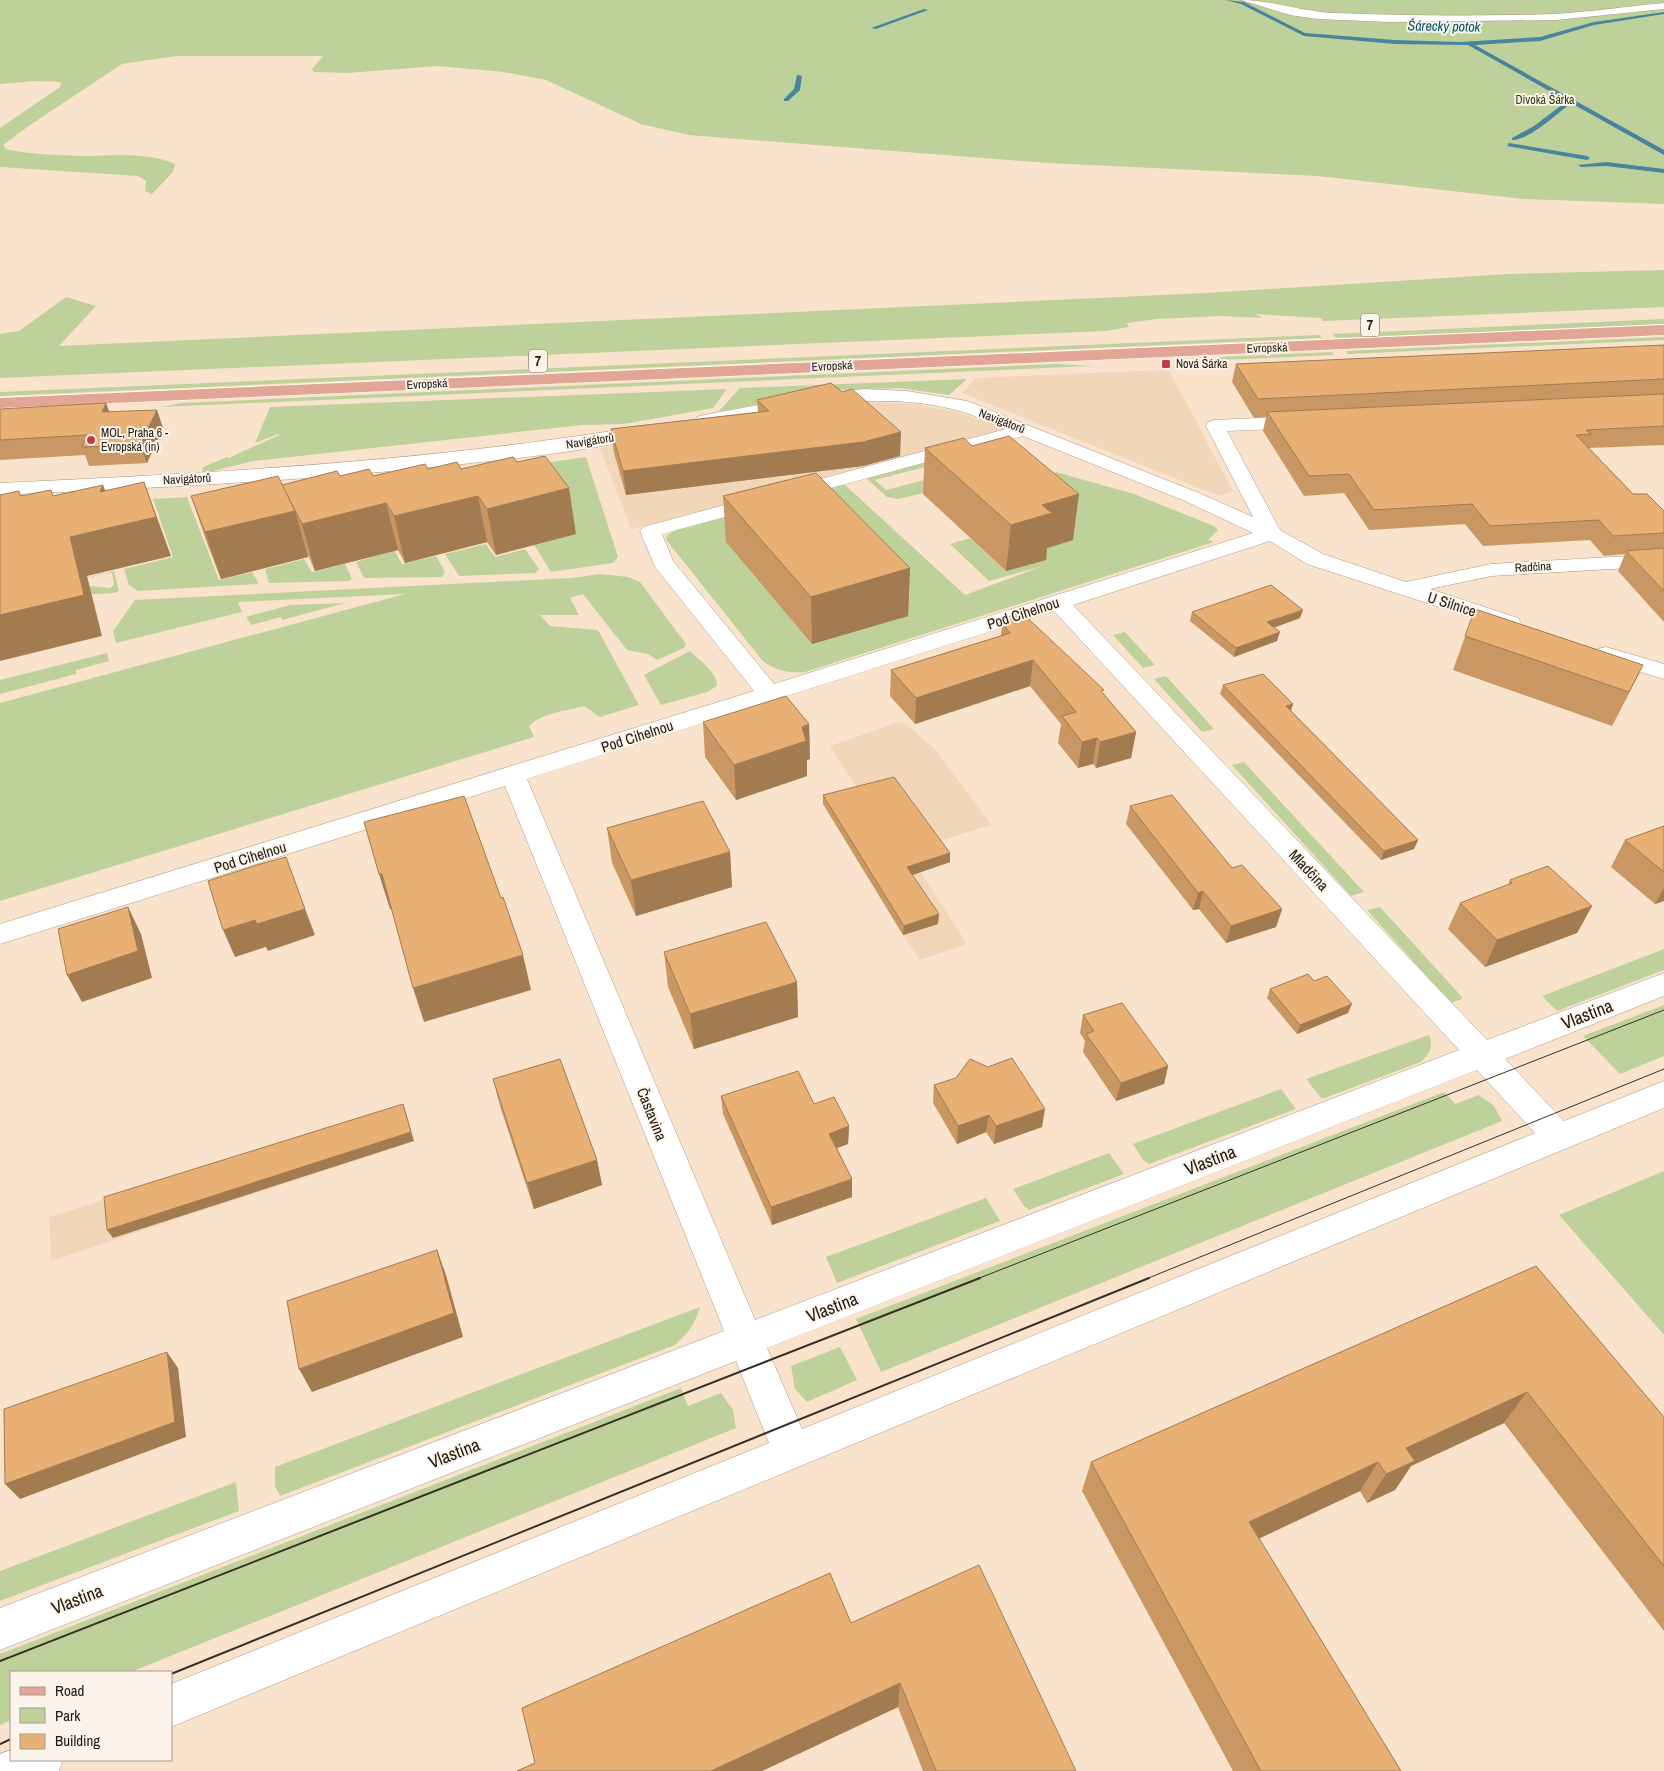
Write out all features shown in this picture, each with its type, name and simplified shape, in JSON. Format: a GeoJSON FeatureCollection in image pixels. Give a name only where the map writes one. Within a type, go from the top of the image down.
{"type":"FeatureCollection","features":[{"type":"Feature","properties":{"kind":"main road","name":"Evropská"},"geometry":{"type":"LineString","coordinates":[[0,403],[1664,330]]}},
{"type":"Feature","properties":{"kind":"street"},"geometry":{"type":"LineString","coordinates":[[1246,0],[1290,12],[1316,16],[1390,19],[1556,17],[1664,6]]}},
{"type":"Feature","properties":{"kind":"street","name":"Navigátorů"},"geometry":{"type":"LineString","coordinates":[[0,489],[345,471],[503,455],[814,400],[864,394],[928,399],[961,406],[1192,497],[1272,534]]}},
{"type":"Feature","properties":{"kind":"street"},"geometry":{"type":"LineString","coordinates":[[1272,534],[1215,426],[1315,421]]}},
{"type":"Feature","properties":{"kind":"street"},"geometry":{"type":"LineString","coordinates":[[769,694],[662,562],[650,531],[1025,430]]}},
{"type":"Feature","properties":{"kind":"street","name":"U Silnice"},"geometry":{"type":"LineString","coordinates":[[1272,534],[1315,559],[1526,628]]}},
{"type":"Feature","properties":{"kind":"street","name":"Pod Cihelnou"},"geometry":{"type":"LineString","coordinates":[[0,934],[513,775],[1272,534]]}},
{"type":"Feature","properties":{"kind":"street","name":"Radčina"},"geometry":{"type":"LineString","coordinates":[[1404,588],[1491,570],[1664,560]]}},
{"type":"Feature","properties":{"kind":"street","name":"Mladčina"},"geometry":{"type":"LineString","coordinates":[[1058,602],[1559,1138]]}},
{"type":"Feature","properties":{"kind":"street"},"geometry":{"type":"LineString","coordinates":[[1582,646],[1664,672]]}},
{"type":"Feature","properties":{"kind":"street","name":"Častavina"},"geometry":{"type":"LineString","coordinates":[[513,775],[792,1452]]}},
{"type":"Feature","properties":{"kind":"street","name":"Vlastina"},"geometry":{"type":"LineString","coordinates":[[0,1629],[1664,984]]}},
{"type":"Feature","properties":{"kind":"street"},"geometry":{"type":"LineString","coordinates":[[172,1706],[1664,1094]]}},
{"type":"Feature","properties":{"kind":"street"},"geometry":{"type":"LineString","coordinates":[[13,1771],[38,1761]]}},
{"type":"Feature","properties":{"kind":"shaded area"},"geometry":{"type":"Polygon","coordinates":[[[1161,370],[1170,372],[1233,491],[1219,496],[962,393],[976,378],[1161,370]]]}},
{"type":"Feature","properties":{"kind":"shaded area"},"geometry":{"type":"Polygon","coordinates":[[[869,402],[912,404],[953,411],[1006,428],[937,450],[631,529],[600,448],[830,404],[869,402]]]}},
{"type":"Feature","properties":{"kind":"shaded area"},"geometry":{"type":"Polygon","coordinates":[[[902,721],[934,748],[991,825],[907,851],[967,944],[920,960],[903,935],[868,805],[830,746],[902,721]]]}},
{"type":"Feature","properties":{"kind":"shaded area"},"geometry":{"type":"Polygon","coordinates":[[[404,1105],[414,1141],[51,1261],[49,1217],[404,1105]]]}},
{"type":"Feature","properties":{"kind":"green space","name":"Divoká Šárka"},"geometry":{"type":"Polygon","coordinates":[[[0,0],[1664,0],[1664,204],[1523,199],[1318,176],[1048,163],[688,135],[641,124],[546,80],[504,72],[437,66],[349,73],[314,72],[312,69],[323,56],[176,56],[122,64],[3,145],[6,149],[26,152],[87,156],[142,156],[175,164],[173,172],[152,194],[145,191],[146,181],[138,176],[0,167],[0,128],[60,87],[61,82],[36,81],[0,84],[0,0]]]}},
{"type":"Feature","properties":{"kind":"green space"},"geometry":{"type":"Polygon","coordinates":[[[1664,270],[1664,307],[1323,321],[1321,318],[1255,314],[1263,318],[1221,316],[1157,319],[1127,323],[1129,327],[1106,331],[0,378],[0,334],[19,331],[66,297],[96,306],[59,346],[1206,293],[1508,274],[1664,270]]]}},
{"type":"Feature","properties":{"kind":"green space"},"geometry":{"type":"Polygon","coordinates":[[[1664,319],[1664,324],[1336,338],[1333,334],[1664,319]]]}},
{"type":"Feature","properties":{"kind":"green space"},"geometry":{"type":"Polygon","coordinates":[[[1319,335],[1322,338],[0,396],[0,392],[1319,335]]]}},
{"type":"Feature","properties":{"kind":"green space"},"geometry":{"type":"Polygon","coordinates":[[[1664,337],[1664,340],[1348,354],[1346,351],[1664,337]]]}},
{"type":"Feature","properties":{"kind":"green space"},"geometry":{"type":"Polygon","coordinates":[[[1332,352],[1334,355],[1220,360],[1219,357],[1332,352]]]}},
{"type":"Feature","properties":{"kind":"green space"},"geometry":{"type":"Polygon","coordinates":[[[1055,364],[1092,366],[161,407],[182,403],[1055,364]]]}},
{"type":"Feature","properties":{"kind":"green space"},"geometry":{"type":"Polygon","coordinates":[[[967,379],[949,395],[899,388],[832,390],[718,412],[740,388],[967,379]]]}},
{"type":"Feature","properties":{"kind":"green space"},"geometry":{"type":"Polygon","coordinates":[[[727,389],[713,408],[624,424],[582,425],[253,461],[202,474],[203,467],[227,457],[229,458],[279,435],[255,443],[270,407],[727,389]]]}},
{"type":"Feature","properties":{"kind":"green space"},"geometry":{"type":"Polygon","coordinates":[[[950,456],[1046,481],[1056,472],[1134,494],[1214,526],[1218,530],[1208,540],[1214,542],[805,672],[787,672],[772,667],[762,660],[667,541],[666,537],[675,529],[844,484],[965,595],[1040,567],[989,581],[950,544],[970,538],[1006,571],[961,484],[898,499],[887,497],[866,478],[950,456]],[[944,462],[875,480],[886,490],[955,472],[944,462]]]}},
{"type":"Feature","properties":{"kind":"green space"},"geometry":{"type":"Polygon","coordinates":[[[586,457],[618,557],[613,563],[551,572],[534,545],[576,534],[538,464],[586,457]]]}},
{"type":"Feature","properties":{"kind":"green space"},"geometry":{"type":"Polygon","coordinates":[[[187,497],[219,580],[252,572],[258,582],[257,584],[138,591],[129,585],[124,569],[173,557],[153,499],[187,497]]]}},
{"type":"Feature","properties":{"kind":"green space"},"geometry":{"type":"Polygon","coordinates":[[[486,544],[495,557],[525,549],[539,569],[535,573],[459,576],[445,554],[486,544]]]}},
{"type":"Feature","properties":{"kind":"green space"},"geometry":{"type":"Polygon","coordinates":[[[394,550],[402,564],[436,556],[445,572],[442,577],[364,578],[356,562],[394,550]]]}},
{"type":"Feature","properties":{"kind":"green space"},"geometry":{"type":"Polygon","coordinates":[[[304,559],[312,572],[345,564],[352,579],[349,581],[269,583],[265,569],[304,559]]]}},
{"type":"Feature","properties":{"kind":"green space"},"geometry":{"type":"Polygon","coordinates":[[[114,571],[119,591],[114,593],[40,597],[80,579],[114,571]],[[112,573],[82,579],[79,585],[110,588],[114,585],[112,573]]]}},
{"type":"Feature","properties":{"kind":"green space"},"geometry":{"type":"Polygon","coordinates":[[[600,574],[628,577],[640,582],[686,644],[684,648],[657,660],[648,654],[627,650],[583,594],[570,598],[579,615],[540,615],[550,626],[598,630],[639,705],[600,717],[584,706],[555,713],[541,718],[529,726],[534,737],[0,901],[0,703],[405,594],[238,602],[242,612],[116,643],[113,631],[135,600],[572,578],[600,574]]]}},
{"type":"Feature","properties":{"kind":"green space"},"geometry":{"type":"Polygon","coordinates":[[[345,603],[282,620],[281,617],[251,625],[246,617],[290,605],[345,603]]]}},
{"type":"Feature","properties":{"kind":"green space"},"geometry":{"type":"Polygon","coordinates":[[[1125,632],[1155,665],[1143,668],[1113,635],[1125,632]]]}},
{"type":"Feature","properties":{"kind":"green space"},"geometry":{"type":"Polygon","coordinates":[[[690,651],[711,672],[717,686],[707,692],[661,705],[644,675],[690,651]]]}},
{"type":"Feature","properties":{"kind":"green space"},"geometry":{"type":"Polygon","coordinates":[[[107,653],[109,661],[76,670],[76,674],[0,694],[0,680],[107,653]]]}},
{"type":"Feature","properties":{"kind":"green space"},"geometry":{"type":"Polygon","coordinates":[[[1166,676],[1214,729],[1202,732],[1154,679],[1166,676]]]}},
{"type":"Feature","properties":{"kind":"green space"},"geometry":{"type":"Polygon","coordinates":[[[1244,762],[1364,892],[1351,896],[1232,765],[1244,762]]]}},
{"type":"Feature","properties":{"kind":"green space"},"geometry":{"type":"Polygon","coordinates":[[[1380,907],[1462,999],[1451,1003],[1367,910],[1380,907]]]}},
{"type":"Feature","properties":{"kind":"green space"},"geometry":{"type":"Polygon","coordinates":[[[1664,949],[1664,970],[1557,1011],[1542,996],[1664,949]]]}},
{"type":"Feature","properties":{"kind":"green space"},"geometry":{"type":"Polygon","coordinates":[[[1664,1005],[1664,1056],[1620,1074],[1583,1036],[1664,1005]]]}},
{"type":"Feature","properties":{"kind":"green space"},"geometry":{"type":"Polygon","coordinates":[[[1429,1035],[1430,1050],[1421,1062],[1322,1099],[1306,1079],[1429,1035]]]}},
{"type":"Feature","properties":{"kind":"green space"},"geometry":{"type":"Polygon","coordinates":[[[1281,1089],[1296,1109],[1149,1164],[1143,1160],[1133,1144],[1281,1089]]]}},
{"type":"Feature","properties":{"kind":"green space"},"geometry":{"type":"Polygon","coordinates":[[[1444,1092],[1455,1104],[1479,1095],[1494,1106],[1502,1121],[881,1372],[856,1319],[1444,1092]]]}},
{"type":"Feature","properties":{"kind":"green space"},"geometry":{"type":"Polygon","coordinates":[[[1109,1153],[1124,1174],[1029,1210],[1024,1206],[1013,1189],[1109,1153]]]}},
{"type":"Feature","properties":{"kind":"green space"},"geometry":{"type":"Polygon","coordinates":[[[1664,1171],[1664,1335],[1559,1215],[1664,1171]]]}},
{"type":"Feature","properties":{"kind":"green space"},"geometry":{"type":"Polygon","coordinates":[[[986,1198],[1000,1221],[837,1283],[826,1257],[986,1198]]]}},
{"type":"Feature","properties":{"kind":"green space"},"geometry":{"type":"Polygon","coordinates":[[[700,1307],[690,1328],[675,1345],[280,1496],[275,1486],[275,1467],[700,1307]]]}},
{"type":"Feature","properties":{"kind":"green space"},"geometry":{"type":"Polygon","coordinates":[[[840,1347],[857,1380],[807,1402],[795,1389],[791,1366],[840,1347]]]}},
{"type":"Feature","properties":{"kind":"green space"},"geometry":{"type":"Polygon","coordinates":[[[681,1388],[688,1406],[721,1393],[733,1410],[736,1428],[133,1671],[10,1671],[10,1720],[0,1725],[0,1654],[681,1388]]]}},
{"type":"Feature","properties":{"kind":"green space"},"geometry":{"type":"Polygon","coordinates":[[[236,1482],[239,1511],[0,1601],[0,1571],[236,1482]]]}},
{"type":"Feature","properties":{"kind":"building"},"geometry":{"type":"Polygon","coordinates":[[[1664,345],[1664,379],[1258,399],[1236,364],[1664,345]]]}},
{"type":"Feature","properties":{"kind":"building"},"geometry":{"type":"Polygon","coordinates":[[[831,383],[842,392],[852,389],[901,432],[863,442],[623,471],[611,429],[769,411],[757,400],[831,383]]]}},
{"type":"Feature","properties":{"kind":"building"},"geometry":{"type":"Polygon","coordinates":[[[1664,394],[1664,426],[1586,430],[1591,434],[1576,435],[1633,494],[1647,494],[1664,511],[1664,533],[1613,536],[1599,520],[1490,526],[1472,504],[1374,510],[1349,474],[1309,476],[1267,412],[1664,394]]]}},
{"type":"Feature","properties":{"kind":"building"},"geometry":{"type":"Polygon","coordinates":[[[106,403],[102,412],[157,410],[140,445],[82,447],[87,435],[0,440],[0,409],[106,403]]]}},
{"type":"Feature","properties":{"kind":"building"},"geometry":{"type":"Polygon","coordinates":[[[1009,436],[1079,494],[1042,505],[1052,513],[1011,525],[925,448],[964,438],[972,446],[1009,436]]]}},
{"type":"Feature","properties":{"kind":"building"},"geometry":{"type":"Polygon","coordinates":[[[545,456],[569,488],[487,509],[478,496],[394,516],[386,503],[302,524],[282,485],[337,471],[340,476],[369,469],[373,476],[425,464],[428,469],[457,462],[461,469],[513,457],[517,462],[545,456]]]}},
{"type":"Feature","properties":{"kind":"building"},"geometry":{"type":"Polygon","coordinates":[[[816,473],[910,568],[811,597],[723,496],[816,473]]]}},
{"type":"Feature","properties":{"kind":"building"},"geometry":{"type":"Polygon","coordinates":[[[278,476],[295,511],[205,532],[191,496],[278,476]]]}},
{"type":"Feature","properties":{"kind":"building"},"geometry":{"type":"Polygon","coordinates":[[[144,482],[156,517],[70,537],[84,595],[0,615],[0,495],[19,491],[20,496],[51,490],[53,496],[103,485],[100,492],[144,482]]]}},
{"type":"Feature","properties":{"kind":"building"},"geometry":{"type":"Polygon","coordinates":[[[1664,548],[1664,591],[1626,551],[1664,548]]]}},
{"type":"Feature","properties":{"kind":"building"},"geometry":{"type":"Polygon","coordinates":[[[1271,585],[1303,610],[1267,622],[1280,632],[1236,648],[1192,612],[1271,585]]]}},
{"type":"Feature","properties":{"kind":"building"},"geometry":{"type":"Polygon","coordinates":[[[1018,609],[1104,690],[1101,691],[1136,732],[1100,742],[1097,738],[1082,742],[1062,716],[1076,712],[1033,660],[916,698],[891,670],[1010,633],[1002,623],[1018,609]]]}},
{"type":"Feature","properties":{"kind":"building"},"geometry":{"type":"Polygon","coordinates":[[[1475,609],[1643,665],[1629,692],[1465,636],[1475,609]]]}},
{"type":"Feature","properties":{"kind":"building"},"geometry":{"type":"Polygon","coordinates":[[[1263,674],[1293,704],[1286,706],[1418,840],[1384,851],[1223,685],[1263,674]]]}},
{"type":"Feature","properties":{"kind":"building"},"geometry":{"type":"Polygon","coordinates":[[[786,696],[809,724],[802,727],[806,741],[734,765],[703,722],[786,696]]]}},
{"type":"Feature","properties":{"kind":"building"},"geometry":{"type":"Polygon","coordinates":[[[894,777],[950,853],[907,867],[939,914],[904,926],[823,795],[894,777]]]}},
{"type":"Feature","properties":{"kind":"building"},"geometry":{"type":"Polygon","coordinates":[[[1172,795],[1232,868],[1242,865],[1282,909],[1231,926],[1203,891],[1198,893],[1130,806],[1172,795]]]}},
{"type":"Feature","properties":{"kind":"building"},"geometry":{"type":"Polygon","coordinates":[[[464,796],[523,955],[413,988],[382,874],[379,874],[364,822],[464,796]]]}},
{"type":"Feature","properties":{"kind":"building"},"geometry":{"type":"Polygon","coordinates":[[[703,801],[730,852],[631,880],[607,828],[703,801]]]}},
{"type":"Feature","properties":{"kind":"building"},"geometry":{"type":"Polygon","coordinates":[[[1664,826],[1664,872],[1625,840],[1664,826]]]}},
{"type":"Feature","properties":{"kind":"building"},"geometry":{"type":"Polygon","coordinates":[[[286,857],[305,909],[257,924],[255,920],[223,930],[208,881],[286,857]]]}},
{"type":"Feature","properties":{"kind":"building"},"geometry":{"type":"Polygon","coordinates":[[[1548,866],[1592,906],[1497,940],[1460,903],[1512,883],[1510,880],[1548,866]]]}},
{"type":"Feature","properties":{"kind":"building"},"geometry":{"type":"Polygon","coordinates":[[[128,907],[138,951],[67,975],[58,929],[128,907]]]}},
{"type":"Feature","properties":{"kind":"building"},"geometry":{"type":"Polygon","coordinates":[[[766,922],[797,982],[690,1014],[664,952],[766,922]]]}},
{"type":"Feature","properties":{"kind":"building"},"geometry":{"type":"Polygon","coordinates":[[[1308,974],[1314,981],[1327,976],[1352,1004],[1300,1025],[1270,989],[1308,974]]]}},
{"type":"Feature","properties":{"kind":"building"},"geometry":{"type":"Polygon","coordinates":[[[1122,1003],[1168,1066],[1121,1083],[1086,1034],[1094,1031],[1083,1015],[1122,1003]]]}},
{"type":"Feature","properties":{"kind":"building"},"geometry":{"type":"Polygon","coordinates":[[[1012,1058],[1045,1109],[996,1126],[989,1115],[958,1126],[934,1085],[956,1078],[970,1059],[988,1067],[1012,1058]]]}},
{"type":"Feature","properties":{"kind":"building"},"geometry":{"type":"Polygon","coordinates":[[[560,1059],[597,1160],[527,1183],[493,1079],[560,1059]]]}},
{"type":"Feature","properties":{"kind":"building"},"geometry":{"type":"Polygon","coordinates":[[[798,1071],[814,1104],[834,1097],[849,1126],[829,1134],[852,1179],[771,1207],[721,1096],[798,1071]]]}},
{"type":"Feature","properties":{"kind":"building"},"geometry":{"type":"Polygon","coordinates":[[[403,1104],[411,1132],[107,1230],[104,1197],[403,1104]]]}},
{"type":"Feature","properties":{"kind":"building"},"geometry":{"type":"Polygon","coordinates":[[[437,1250],[454,1313],[299,1369],[287,1301],[437,1250]]]}},
{"type":"Feature","properties":{"kind":"building"},"geometry":{"type":"Polygon","coordinates":[[[1536,1266],[1664,1417],[1664,1566],[1527,1392],[1406,1448],[1415,1461],[1386,1474],[1378,1462],[1249,1522],[1401,1771],[1261,1771],[1091,1462],[1536,1266]]]}},
{"type":"Feature","properties":{"kind":"building"},"geometry":{"type":"Polygon","coordinates":[[[167,1352],[175,1422],[5,1484],[4,1409],[167,1352]]]}},
{"type":"Feature","properties":{"kind":"building"},"geometry":{"type":"Polygon","coordinates":[[[979,1565],[1076,1771],[936,1771],[900,1683],[711,1771],[517,1771],[535,1763],[522,1708],[830,1573],[851,1623],[979,1565]]]}},
{"type":"Feature","properties":{"kind":"waterway","name":"Šárecký potok"},"geometry":{"type":"LineString","coordinates":[[1227,0],[1242,3],[1304,34],[1395,42],[1460,44],[1540,39],[1594,24],[1664,13]]}},
{"type":"Feature","properties":{"kind":"waterway"},"geometry":{"type":"LineString","coordinates":[[874,28],[926,10]]}},
{"type":"Feature","properties":{"kind":"waterway"},"geometry":{"type":"LineString","coordinates":[[1470,44],[1571,101]]}},
{"type":"Feature","properties":{"kind":"waterway"},"geometry":{"type":"LineString","coordinates":[[786,100],[797,90],[799,76]]}},
{"type":"Feature","properties":{"kind":"waterway"},"geometry":{"type":"LineString","coordinates":[[1514,139],[1536,127],[1571,101]]}},
{"type":"Feature","properties":{"kind":"waterway"},"geometry":{"type":"LineString","coordinates":[[1571,101],[1664,153]]}},
{"type":"Feature","properties":{"kind":"waterway"},"geometry":{"type":"LineString","coordinates":[[1509,145],[1587,158]]}},
{"type":"Feature","properties":{"kind":"waterway"},"geometry":{"type":"LineString","coordinates":[[1581,165],[1606,164],[1664,171]]}},
{"type":"Feature","properties":{"kind":"tram line"},"geometry":{"type":"LineString","coordinates":[[977,1279],[1664,1010]]}},
{"type":"Feature","properties":{"kind":"tram line"},"geometry":{"type":"LineString","coordinates":[[1146,1279],[1664,1069]]}},
{"type":"Feature","properties":{"kind":"tram line"},"geometry":{"type":"LineString","coordinates":[[0,1661],[980,1278]]}},
{"type":"Feature","properties":{"kind":"tram line"},"geometry":{"type":"LineString","coordinates":[[172,1674],[1149,1278]]}},
{"type":"Feature","properties":{"kind":"tram line"},"geometry":{"type":"LineString","coordinates":[[0,1744],[10,1739]]}},
{"type":"Feature","properties":{"kind":"place","name":"Nová Šárka"},"geometry":{"type":"Point","coordinates":[1166,364]}},
{"type":"Feature","properties":{"kind":"place","name":"MOL, Praha 6 - Evropská (in)"},"geometry":{"type":"Point","coordinates":[91,440]}}]}
